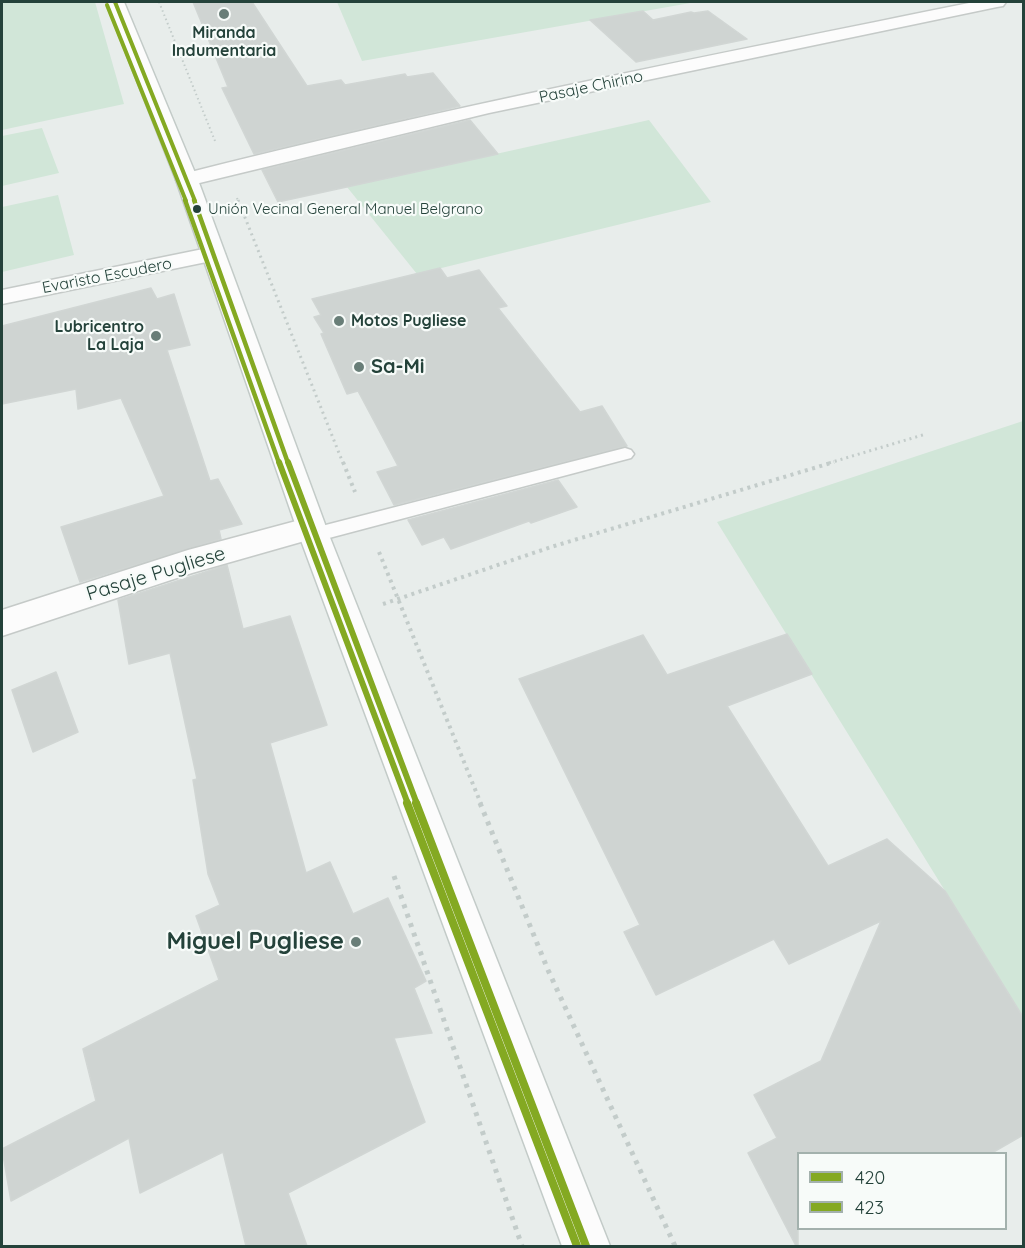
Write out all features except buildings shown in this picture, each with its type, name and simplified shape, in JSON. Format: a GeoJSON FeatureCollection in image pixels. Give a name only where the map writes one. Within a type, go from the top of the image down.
{"type":"FeatureCollection","features":[{"type":"Feature","properties":{"kind":"main road"},"geometry":{"type":"LineString","coordinates":[[115,2],[187,180],[313,531],[586,1246]]}},
{"type":"Feature","properties":{"kind":"main road","name":"Pasaje Chirino"},"geometry":{"type":"LineString","coordinates":[[187,180],[484,110],[997,2]]}},
{"type":"Feature","properties":{"kind":"main road","name":"Evaristo Escudero"},"geometry":{"type":"LineString","coordinates":[[2,297],[213,254]]}},
{"type":"Feature","properties":{"kind":"main road","name":"Pasaje Pugliese"},"geometry":{"type":"LineString","coordinates":[[2,623],[188,562],[313,531]]}},
{"type":"Feature","properties":{"kind":"lane"},"geometry":{"type":"LineString","coordinates":[[313,531],[367,521],[625,454]]}},
{"type":"Feature","properties":{"kind":"path"},"geometry":{"type":"LineString","coordinates":[[159,2],[548,970],[675,1246]]}},
{"type":"Feature","properties":{"kind":"path"},"geometry":{"type":"LineString","coordinates":[[345,616],[551,547],[926,434]]}},
{"type":"Feature","properties":{"kind":"green space"},"geometry":{"type":"Polygon","coordinates":[[[2,2],[95,2],[124,104],[2,130],[2,2]]]}},
{"type":"Feature","properties":{"kind":"green space"},"geometry":{"type":"Polygon","coordinates":[[[337,2],[696,2],[362,61],[337,2]]]}},
{"type":"Feature","properties":{"kind":"green space"},"geometry":{"type":"Polygon","coordinates":[[[649,120],[711,202],[417,274],[347,187],[649,120]]]}},
{"type":"Feature","properties":{"kind":"green space"},"geometry":{"type":"Polygon","coordinates":[[[42,128],[59,173],[2,186],[2,136],[42,128]]]}},
{"type":"Feature","properties":{"kind":"green space"},"geometry":{"type":"Polygon","coordinates":[[[58,195],[74,255],[2,272],[2,207],[58,195]]]}},
{"type":"Feature","properties":{"kind":"green space"},"geometry":{"type":"Polygon","coordinates":[[[1023,421],[1023,1017],[717,522],[1023,421]]]}},
{"type":"Feature","properties":{"kind":"transit line","name":"420"},"geometry":{"type":"LineString","coordinates":[[115,2],[187,180],[314,535],[586,1246]]}},
{"type":"Feature","properties":{"kind":"transit line","name":"423"},"geometry":{"type":"LineString","coordinates":[[107,5],[179,183],[306,538],[577,1246]]}},
{"type":"Feature","properties":{"kind":"place","name":"Miranda Indumentaria"},"geometry":{"type":"Point","coordinates":[224,14]}},
{"type":"Feature","properties":{"kind":"place","name":"Unión Vecinal General Manuel Belgrano"},"geometry":{"type":"Point","coordinates":[197,209]}},
{"type":"Feature","properties":{"kind":"place","name":"Motos Pugliese"},"geometry":{"type":"Point","coordinates":[339,321]}},
{"type":"Feature","properties":{"kind":"place","name":"Lubricentro La Laja"},"geometry":{"type":"Point","coordinates":[156,336]}},
{"type":"Feature","properties":{"kind":"place","name":"Sa-Mi"},"geometry":{"type":"Point","coordinates":[359,367]}},
{"type":"Feature","properties":{"kind":"place","name":"Miguel Pugliese"},"geometry":{"type":"Point","coordinates":[356,942]}}]}
